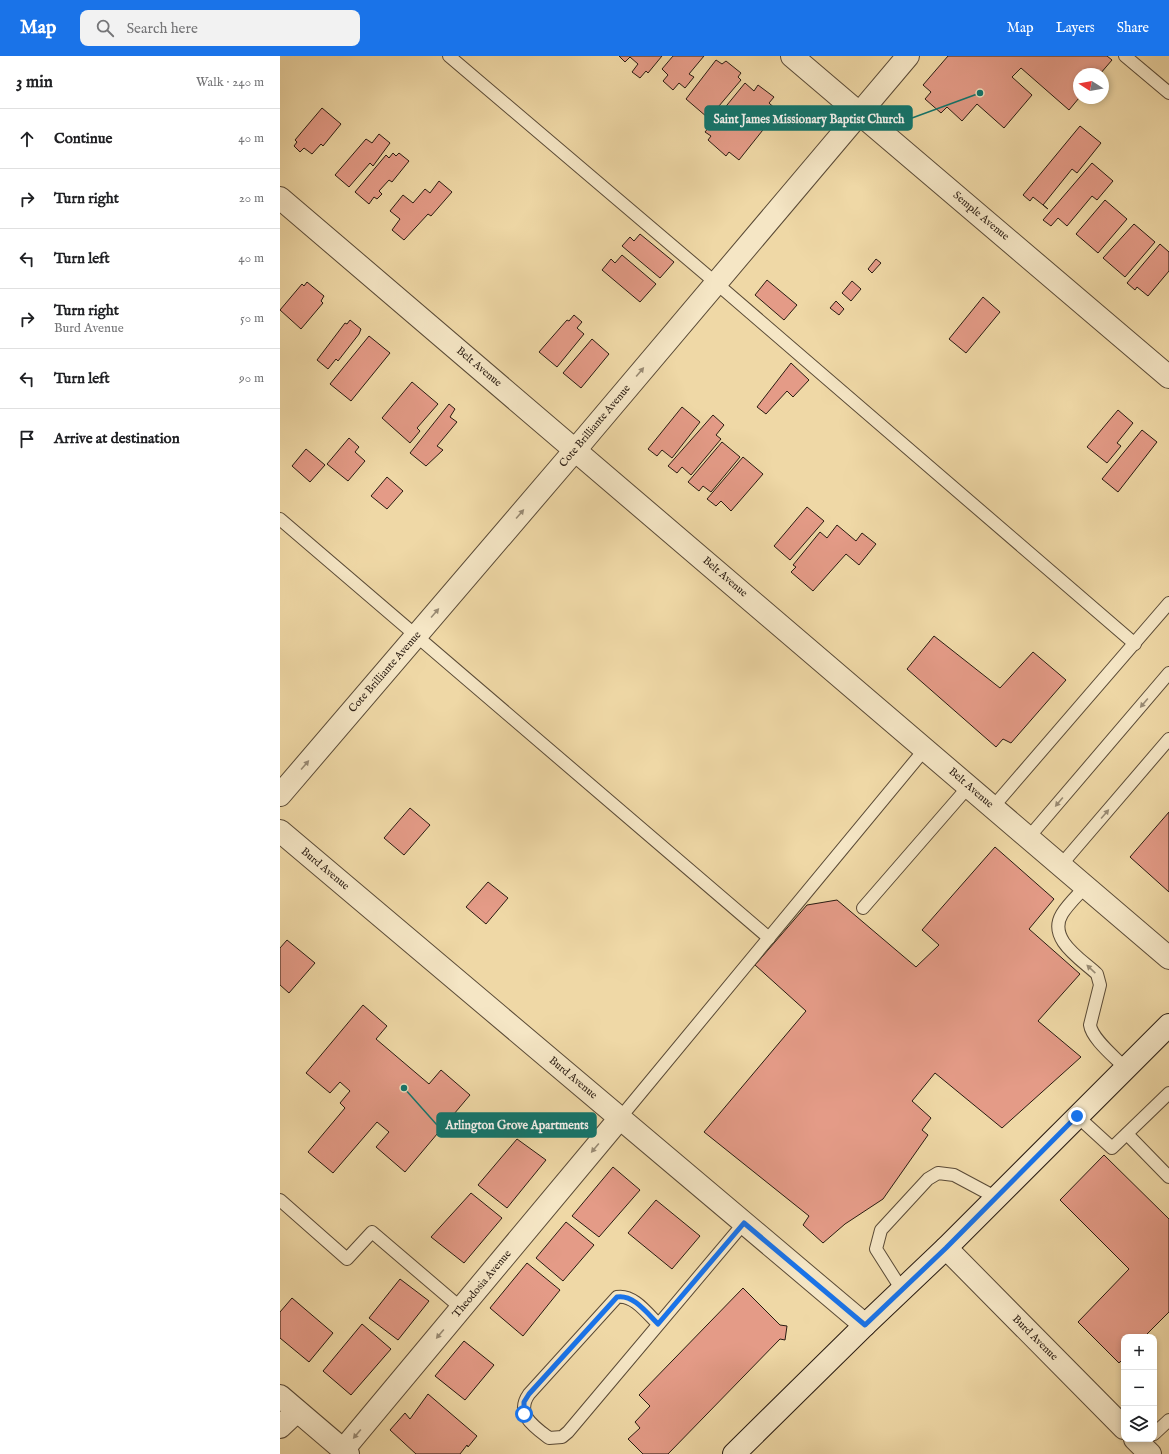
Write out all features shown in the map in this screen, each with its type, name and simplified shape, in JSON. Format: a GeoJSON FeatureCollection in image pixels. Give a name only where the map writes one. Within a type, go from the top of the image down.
{"type":"FeatureCollection","features":[{"type":"Feature","properties":{"kind":"street","name":"Semple Avenue"},"geometry":{"type":"LineString","coordinates":[[792,56],[1169,377]]}},
{"type":"Feature","properties":{"kind":"street","name":"Cote Brilliante Avenue"},"geometry":{"type":"LineString","coordinates":[[280,794],[576,449],[908,56]]}},
{"type":"Feature","properties":{"kind":"street","name":"Belt Avenue"},"geometry":{"type":"LineString","coordinates":[[280,198],[576,449],[1169,958]]}},
{"type":"Feature","properties":{"kind":"street","name":"Burd Avenue"},"geometry":{"type":"LineString","coordinates":[[280,831],[865,1325]]}},
{"type":"Feature","properties":{"kind":"street"},"geometry":{"type":"LineString","coordinates":[[734,1454],[997,1198],[1169,1025]]}},
{"type":"Feature","properties":{"kind":"street","name":"Theodosia Avenue"},"geometry":{"type":"LineString","coordinates":[[346,1452],[462,1308],[620,1118]]}},
{"type":"Feature","properties":{"kind":"street","name":"Burd Avenue"},"geometry":{"type":"LineString","coordinates":[[946,1248],[1121,1425]]}},
{"type":"Feature","properties":{"kind":"street"},"geometry":{"type":"LineString","coordinates":[[280,1396],[346,1452]]}},
{"type":"Feature","properties":{"kind":"street"},"geometry":{"type":"LineString","coordinates":[[280,1427],[297,1411]]}},
{"type":"Feature","properties":{"kind":"lane"},"geometry":{"type":"LineString","coordinates":[[449,56],[716,283],[1135,644]]}},
{"type":"Feature","properties":{"kind":"lane"},"geometry":{"type":"LineString","coordinates":[[1125,56],[1169,93]]}},
{"type":"Feature","properties":{"kind":"lane"},"geometry":{"type":"LineString","coordinates":[[280,520],[769,938]]}},
{"type":"Feature","properties":{"kind":"lane"},"geometry":{"type":"LineString","coordinates":[[993,807],[1169,604]]}},
{"type":"Feature","properties":{"kind":"lane"},"geometry":{"type":"LineString","coordinates":[[1029,837],[1169,673]]}},
{"type":"Feature","properties":{"kind":"lane"},"geometry":{"type":"LineString","coordinates":[[1061,865],[1169,740]]}},
{"type":"Feature","properties":{"kind":"lane"},"geometry":{"type":"LineString","coordinates":[[620,1118],[925,749]]}},
{"type":"Feature","properties":{"kind":"lane"},"geometry":{"type":"LineString","coordinates":[[864,908],[969,786]]}},
{"type":"Feature","properties":{"kind":"lane"},"geometry":{"type":"LineString","coordinates":[[1086,886],[1063,913],[1058,922],[1057,931],[1064,943],[1097,974],[1100,985],[1090,1029],[1125,1068]]}},
{"type":"Feature","properties":{"kind":"lane"},"geometry":{"type":"LineString","coordinates":[[1077,1116],[1112,1148],[1169,1093]]}},
{"type":"Feature","properties":{"kind":"lane"},"geometry":{"type":"LineString","coordinates":[[1127,1134],[1169,1178]]}},
{"type":"Feature","properties":{"kind":"lane"},"geometry":{"type":"LineString","coordinates":[[902,1290],[876,1249],[881,1230],[928,1179],[938,1173],[954,1175],[997,1198]]}},
{"type":"Feature","properties":{"kind":"lane"},"geometry":{"type":"LineString","coordinates":[[280,1200],[347,1259],[372,1232],[462,1308]]}},
{"type":"Feature","properties":{"kind":"lane"},"geometry":{"type":"LineString","coordinates":[[658,1324],[631,1299],[624,1296],[617,1297],[529,1394],[523,1407],[524,1414],[528,1420],[549,1438],[562,1437],[744,1223]]}},
{"type":"Feature","properties":{"kind":"lane"},"geometry":{"type":"LineString","coordinates":[[1144,1444],[1169,1420]]}},
{"type":"Feature","properties":{"kind":"building"},"geometry":{"type":"Polygon","coordinates":[[[619,56],[662,56],[648,73],[646,71],[640,78],[632,72],[638,64],[630,57],[625,62],[619,56]]]}},
{"type":"Feature","properties":{"kind":"building"},"geometry":{"type":"Polygon","coordinates":[[[673,56],[704,56],[689,74],[694,77],[685,88],[679,83],[673,90],[663,81],[668,75],[662,69],[673,56]]]}},
{"type":"Feature","properties":{"kind":"building"},"geometry":{"type":"Polygon","coordinates":[[[948,56],[1107,56],[1112,60],[1105,68],[1073,68],[1074,104],[1069,110],[1021,68],[1012,77],[1032,95],[1004,128],[977,104],[962,121],[947,107],[941,113],[925,99],[931,92],[923,85],[948,56]]]}},
{"type":"Feature","properties":{"kind":"building"},"geometry":{"type":"Polygon","coordinates":[[[716,60],[722,64],[726,61],[741,73],[738,77],[741,80],[713,113],[711,111],[707,117],[686,99],[716,60]]]}},
{"type":"Feature","properties":{"kind":"building"},"geometry":{"type":"Polygon","coordinates":[[[745,83],[754,91],[758,85],[774,97],[769,103],[778,111],[739,160],[729,152],[726,156],[708,140],[711,136],[705,132],[745,83]]]}},
{"type":"Feature","properties":{"kind":"building"},"geometry":{"type":"Polygon","coordinates":[[[322,108],[341,124],[323,146],[321,144],[312,154],[304,148],[300,152],[294,146],[297,142],[295,140],[322,108]]]}},
{"type":"Feature","properties":{"kind":"building"},"geometry":{"type":"Polygon","coordinates":[[[1080,126],[1101,143],[1077,173],[1072,169],[1043,205],[1033,197],[1030,201],[1023,195],[1080,126]]]}},
{"type":"Feature","properties":{"kind":"building"},"geometry":{"type":"Polygon","coordinates":[[[379,134],[390,143],[373,166],[370,163],[349,187],[335,175],[366,139],[372,143],[379,134]]]}},
{"type":"Feature","properties":{"kind":"building"},"geometry":{"type":"Polygon","coordinates":[[[393,153],[396,156],[399,153],[409,161],[392,182],[389,180],[379,191],[382,194],[377,199],[374,197],[369,204],[355,192],[386,155],[389,158],[393,153]]]}},
{"type":"Feature","properties":{"kind":"building"},"geometry":{"type":"Polygon","coordinates":[[[1092,163],[1113,181],[1097,200],[1092,196],[1067,226],[1058,218],[1051,226],[1043,220],[1092,163]]]}},
{"type":"Feature","properties":{"kind":"building"},"geometry":{"type":"Polygon","coordinates":[[[439,181],[452,192],[431,216],[428,214],[404,240],[392,230],[400,219],[390,211],[403,195],[413,203],[425,189],[430,193],[439,181]]]}},
{"type":"Feature","properties":{"kind":"building"},"geometry":{"type":"Polygon","coordinates":[[[1105,200],[1127,219],[1098,253],[1076,234],[1105,200]]]}},
{"type":"Feature","properties":{"kind":"building"},"geometry":{"type":"Polygon","coordinates":[[[1134,224],[1155,242],[1125,277],[1103,258],[1134,224]]]}},
{"type":"Feature","properties":{"kind":"building"},"geometry":{"type":"Polygon","coordinates":[[[640,234],[674,262],[660,278],[622,246],[630,237],[634,241],[640,234]]]}},
{"type":"Feature","properties":{"kind":"building"},"geometry":{"type":"Polygon","coordinates":[[[1160,244],[1169,252],[1169,271],[1148,296],[1137,287],[1135,290],[1127,283],[1160,244]]]}},
{"type":"Feature","properties":{"kind":"building"},"geometry":{"type":"Polygon","coordinates":[[[622,255],[656,284],[640,302],[602,270],[611,259],[615,263],[622,255]]]}},
{"type":"Feature","properties":{"kind":"building"},"geometry":{"type":"Polygon","coordinates":[[[876,259],[881,263],[872,273],[868,269],[876,259]]]}},
{"type":"Feature","properties":{"kind":"building"},"geometry":{"type":"Polygon","coordinates":[[[767,280],[797,305],[784,320],[755,295],[767,280]]]}},
{"type":"Feature","properties":{"kind":"building"},"geometry":{"type":"Polygon","coordinates":[[[852,281],[861,289],[851,301],[842,293],[852,281]]]}},
{"type":"Feature","properties":{"kind":"building"},"geometry":{"type":"Polygon","coordinates":[[[307,282],[324,296],[321,301],[323,303],[301,329],[280,310],[302,284],[304,286],[307,282]]]}},
{"type":"Feature","properties":{"kind":"building"},"geometry":{"type":"Polygon","coordinates":[[[983,297],[1000,312],[966,353],[949,339],[983,297]]]}},
{"type":"Feature","properties":{"kind":"building"},"geometry":{"type":"Polygon","coordinates":[[[836,301],[844,309],[839,315],[830,308],[836,301]]]}},
{"type":"Feature","properties":{"kind":"building"},"geometry":{"type":"Polygon","coordinates":[[[574,315],[582,322],[577,328],[584,334],[557,367],[539,352],[567,320],[569,321],[574,315]]]}},
{"type":"Feature","properties":{"kind":"building"},"geometry":{"type":"Polygon","coordinates":[[[350,320],[361,329],[359,334],[338,361],[336,359],[328,369],[317,360],[345,323],[347,324],[350,320]]]}},
{"type":"Feature","properties":{"kind":"building"},"geometry":{"type":"Polygon","coordinates":[[[369,336],[390,353],[351,401],[330,384],[369,336]]]}},
{"type":"Feature","properties":{"kind":"building"},"geometry":{"type":"Polygon","coordinates":[[[592,339],[609,354],[581,388],[563,373],[592,339]]]}},
{"type":"Feature","properties":{"kind":"building"},"geometry":{"type":"Polygon","coordinates":[[[791,363],[809,380],[793,397],[787,391],[766,414],[757,407],[791,363]]]}},
{"type":"Feature","properties":{"kind":"building"},"geometry":{"type":"Polygon","coordinates":[[[412,382],[438,404],[417,428],[420,431],[410,443],[382,418],[412,382]]]}},
{"type":"Feature","properties":{"kind":"building"},"geometry":{"type":"Polygon","coordinates":[[[449,404],[455,409],[450,417],[457,422],[437,446],[443,450],[426,466],[410,453],[449,404]]]}},
{"type":"Feature","properties":{"kind":"building"},"geometry":{"type":"Polygon","coordinates":[[[682,407],[700,422],[672,458],[662,450],[657,456],[648,449],[682,407]]]}},
{"type":"Feature","properties":{"kind":"building"},"geometry":{"type":"Polygon","coordinates":[[[1118,410],[1133,423],[1117,443],[1121,446],[1107,463],[1087,447],[1118,410]]]}},
{"type":"Feature","properties":{"kind":"building"},"geometry":{"type":"Polygon","coordinates":[[[713,415],[724,425],[716,435],[721,439],[691,475],[682,467],[677,473],[668,466],[713,415]]]}},
{"type":"Feature","properties":{"kind":"building"},"geometry":{"type":"Polygon","coordinates":[[[1142,430],[1157,442],[1118,492],[1102,479],[1142,430]]]}},
{"type":"Feature","properties":{"kind":"building"},"geometry":{"type":"Polygon","coordinates":[[[349,438],[359,447],[355,452],[365,461],[348,481],[327,464],[349,438]]]}},
{"type":"Feature","properties":{"kind":"building"},"geometry":{"type":"Polygon","coordinates":[[[722,442],[740,457],[711,492],[703,486],[699,491],[688,482],[722,442]]]}},
{"type":"Feature","properties":{"kind":"building"},"geometry":{"type":"Polygon","coordinates":[[[306,449],[325,465],[310,482],[292,466],[306,449]]]}},
{"type":"Feature","properties":{"kind":"building"},"geometry":{"type":"Polygon","coordinates":[[[743,457],[763,474],[731,511],[721,501],[716,506],[707,499],[743,457]]]}},
{"type":"Feature","properties":{"kind":"building"},"geometry":{"type":"Polygon","coordinates":[[[387,477],[403,491],[387,509],[371,496],[387,477]]]}},
{"type":"Feature","properties":{"kind":"building"},"geometry":{"type":"Polygon","coordinates":[[[807,507],[824,521],[790,560],[774,546],[807,507]]]}},
{"type":"Feature","properties":{"kind":"building"},"geometry":{"type":"Polygon","coordinates":[[[837,525],[856,541],[862,533],[876,544],[859,565],[846,554],[813,591],[791,572],[796,567],[793,565],[820,532],[827,538],[837,525]]]}},
{"type":"Feature","properties":{"kind":"building"},"geometry":{"type":"Polygon","coordinates":[[[934,636],[1000,688],[1033,652],[1066,680],[1011,743],[1003,739],[996,747],[907,669],[934,636]]]}},
{"type":"Feature","properties":{"kind":"building"},"geometry":{"type":"Polygon","coordinates":[[[410,808],[430,825],[404,855],[384,838],[410,808]]]}},
{"type":"Feature","properties":{"kind":"building"},"geometry":{"type":"Polygon","coordinates":[[[1169,812],[1169,892],[1130,857],[1169,812]]]}},
{"type":"Feature","properties":{"kind":"building"},"geometry":{"type":"Polygon","coordinates":[[[995,847],[1054,899],[1029,929],[1080,974],[1038,1021],[1081,1057],[1002,1128],[935,1073],[912,1101],[931,1118],[922,1130],[928,1135],[883,1199],[845,1224],[823,1243],[803,1225],[809,1216],[704,1132],[806,1011],[755,965],[807,905],[837,900],[916,967],[939,945],[922,930],[995,847]]]}},
{"type":"Feature","properties":{"kind":"building"},"geometry":{"type":"Polygon","coordinates":[[[488,882],[508,898],[486,924],[466,907],[488,882]]]}},
{"type":"Feature","properties":{"kind":"building"},"geometry":{"type":"Polygon","coordinates":[[[287,940],[315,963],[289,993],[280,985],[280,948],[287,940]]]}},
{"type":"Feature","properties":{"kind":"building"},"geometry":{"type":"Polygon","coordinates":[[[363,1005],[387,1026],[376,1039],[429,1084],[441,1070],[470,1095],[405,1172],[376,1147],[389,1132],[377,1122],[333,1173],[308,1152],[345,1108],[340,1103],[350,1091],[340,1082],[330,1093],[306,1073],[363,1005]]]}},
{"type":"Feature","properties":{"kind":"building"},"geometry":{"type":"Polygon","coordinates":[[[517,1139],[546,1160],[507,1208],[478,1185],[517,1139]]]}},
{"type":"Feature","properties":{"kind":"building"},"geometry":{"type":"Polygon","coordinates":[[[1104,1155],[1169,1219],[1169,1312],[1147,1334],[1121,1334],[1121,1361],[1119,1363],[1078,1322],[1129,1269],[1060,1200],[1104,1155]]]}},
{"type":"Feature","properties":{"kind":"building"},"geometry":{"type":"Polygon","coordinates":[[[613,1167],[640,1190],[599,1237],[572,1216],[613,1167]]]}},
{"type":"Feature","properties":{"kind":"building"},"geometry":{"type":"Polygon","coordinates":[[[471,1193],[502,1218],[464,1263],[431,1237],[471,1193]]]}},
{"type":"Feature","properties":{"kind":"building"},"geometry":{"type":"Polygon","coordinates":[[[656,1200],[700,1236],[672,1269],[628,1233],[656,1200]]]}},
{"type":"Feature","properties":{"kind":"building"},"geometry":{"type":"Polygon","coordinates":[[[566,1222],[594,1245],[563,1281],[536,1258],[566,1222]]]}},
{"type":"Feature","properties":{"kind":"building"},"geometry":{"type":"Polygon","coordinates":[[[527,1263],[560,1290],[523,1336],[490,1308],[527,1263]]]}},
{"type":"Feature","properties":{"kind":"building"},"geometry":{"type":"Polygon","coordinates":[[[400,1279],[429,1301],[398,1340],[369,1318],[400,1279]]]}},
{"type":"Feature","properties":{"kind":"building"},"geometry":{"type":"Polygon","coordinates":[[[743,1288],[780,1325],[787,1326],[785,1340],[780,1339],[668,1454],[643,1454],[628,1439],[640,1428],[635,1422],[650,1406],[639,1395],[743,1288]]]}},
{"type":"Feature","properties":{"kind":"building"},"geometry":{"type":"Polygon","coordinates":[[[292,1298],[333,1333],[309,1362],[280,1338],[280,1312],[292,1298]]]}},
{"type":"Feature","properties":{"kind":"building"},"geometry":{"type":"Polygon","coordinates":[[[362,1324],[391,1349],[351,1395],[323,1371],[362,1324]]]}},
{"type":"Feature","properties":{"kind":"building"},"geometry":{"type":"Polygon","coordinates":[[[464,1341],[494,1365],[465,1400],[435,1376],[464,1341]]]}},
{"type":"Feature","properties":{"kind":"building"},"geometry":{"type":"Polygon","coordinates":[[[428,1394],[477,1436],[460,1454],[416,1454],[390,1430],[405,1413],[410,1419],[428,1394]]]}},
{"type":"Feature","properties":{"kind":"place","name":"Saint James Missionary Baptist Church"},"geometry":{"type":"Point","coordinates":[980,93]}},
{"type":"Feature","properties":{"kind":"place","name":"Arlington Grove Apartments"},"geometry":{"type":"Point","coordinates":[404,1088]}},
{"type":"Feature","properties":{"kind":"route"},"geometry":{"type":"LineString","coordinates":[[524,1414],[524,1402],[529,1394],[611,1302],[617,1297],[624,1296],[631,1299],[658,1324],[744,1223],[865,1325],[946,1248],[1077,1116]]}}]}
